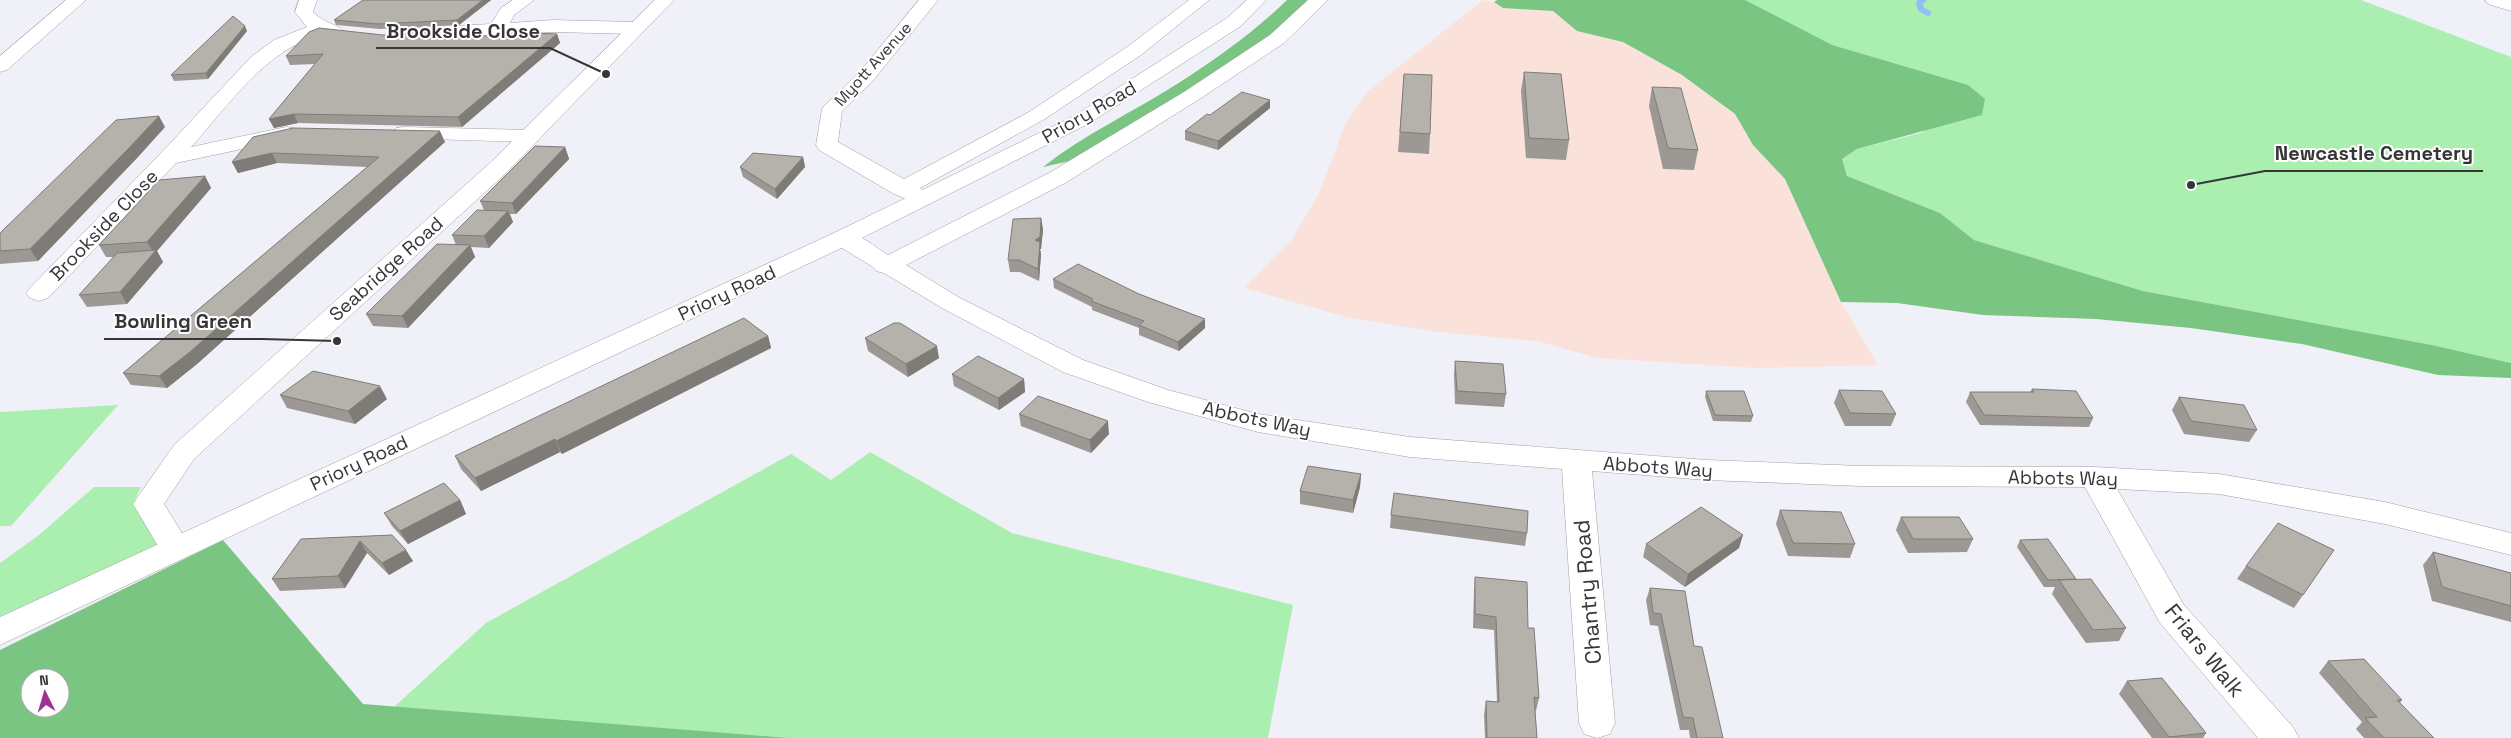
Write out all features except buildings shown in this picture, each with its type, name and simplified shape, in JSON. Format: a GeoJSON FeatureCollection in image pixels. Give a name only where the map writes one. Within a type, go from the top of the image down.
{"type":"FeatureCollection","features":[{"type":"Feature","properties":{"kind":"main road"},"geometry":{"type":"LineString","coordinates":[[0,66],[77,0]]}},
{"type":"Feature","properties":{"kind":"main road"},"geometry":{"type":"LineString","coordinates":[[308,0],[304,12],[310,21],[320,29],[351,34]]}},
{"type":"Feature","properties":{"kind":"main road"},"geometry":{"type":"LineString","coordinates":[[497,29],[506,12],[525,0]]}},
{"type":"Feature","properties":{"kind":"main road","name":"Seabridge Road"},"geometry":{"type":"LineString","coordinates":[[175,548],[148,504],[184,452],[498,168],[634,28],[664,0]]}},
{"type":"Feature","properties":{"kind":"main road","name":"Myott Avenue"},"geometry":{"type":"LineString","coordinates":[[922,198],[902,189],[827,144],[832,109],[865,78],[930,0]]}},
{"type":"Feature","properties":{"kind":"main road","name":"Priory Road"},"geometry":{"type":"LineString","coordinates":[[902,189],[1036,116],[1134,52],[1200,0]]}},
{"type":"Feature","properties":{"kind":"main road","name":"Priory Road"},"geometry":{"type":"LineString","coordinates":[[0,632],[175,548],[843,238],[1081,120],[1234,22],[1257,0]]}},
{"type":"Feature","properties":{"kind":"main road","name":"Priory Road"},"geometry":{"type":"LineString","coordinates":[[885,266],[1057,178],[1124,137],[1277,39],[1319,0]]}},
{"type":"Feature","properties":{"kind":"main road"},"geometry":{"type":"LineString","coordinates":[[2494,0],[2511,6]]}},
{"type":"Feature","properties":{"kind":"main road"},"geometry":{"type":"LineString","coordinates":[[382,36],[553,26],[634,28]]}},
{"type":"Feature","properties":{"kind":"main road","name":"Brookside Close"},"geometry":{"type":"LineString","coordinates":[[39,293],[169,158],[258,61],[281,44],[320,29]]}},
{"type":"Feature","properties":{"kind":"main road","name":"Brookside Close"},"geometry":{"type":"LineString","coordinates":[[169,158],[234,143],[298,131],[308,131]]}},
{"type":"Feature","properties":{"kind":"main road"},"geometry":{"type":"LineString","coordinates":[[385,133],[530,136]]}},
{"type":"Feature","properties":{"kind":"main road","name":"Abbots Way"},"geometry":{"type":"LineString","coordinates":[[843,238],[885,266],[950,304],[1073,366],[1158,396],[1258,423],[1410,447],[1707,470],[1852,475],[2095,477],[2219,484],[2385,513],[2511,544]]}},
{"type":"Feature","properties":{"kind":"main road","name":"Chantry Road"},"geometry":{"type":"LineString","coordinates":[[1576,461],[1598,723]]}},
{"type":"Feature","properties":{"kind":"main road","name":"Friars Walk"},"geometry":{"type":"LineString","coordinates":[[2095,477],[2172,614],[2280,738]]}},
{"type":"Feature","properties":{"kind":"shaded area"},"geometry":{"type":"Polygon","coordinates":[[[1483,0],[1494,2],[1503,8],[1553,11],[1577,31],[1623,42],[1682,75],[1735,115],[1753,145],[1785,179],[1841,302],[1878,365],[1756,368],[1598,358],[1536,341],[1439,332],[1350,318],[1244,288],[1292,239],[1319,193],[1346,123],[1367,92],[1483,0]]]}},
{"type":"Feature","properties":{"kind":"green space"},"geometry":{"type":"Polygon","coordinates":[[[1287,0],[1312,0],[1275,32],[1235,61],[1079,159],[1043,167],[1075,144],[1206,65],[1248,34],[1287,0]]]}},
{"type":"Feature","properties":{"kind":"green space"},"geometry":{"type":"Polygon","coordinates":[[[1497,0],[1745,0],[1832,45],[1968,85],[1985,99],[1982,115],[1857,149],[1842,159],[1847,176],[1940,213],[1974,240],[2143,291],[2432,345],[2511,363],[2511,378],[2438,375],[2302,344],[2191,328],[2096,319],[1983,315],[1897,303],[1841,302],[1785,179],[1753,145],[1735,114],[1682,75],[1623,42],[1577,31],[1553,11],[1503,8],[1494,2],[1497,0]]]}},
{"type":"Feature","properties":{"kind":"green space"},"geometry":{"type":"Polygon","coordinates":[[[1690,0],[2361,0],[2511,57],[2511,363],[2432,345],[2143,291],[1974,240],[1940,213],[1847,176],[1842,159],[1857,149],[1924,132],[1690,0]]]}},
{"type":"Feature","properties":{"kind":"green space"},"geometry":{"type":"Polygon","coordinates":[[[118,405],[11,526],[0,526],[0,412],[118,405]]]}},
{"type":"Feature","properties":{"kind":"green space"},"geometry":{"type":"Polygon","coordinates":[[[870,452],[1012,533],[1293,605],[1268,738],[790,738],[394,707],[486,623],[791,454],[831,480],[870,452]]]}},
{"type":"Feature","properties":{"kind":"green space"},"geometry":{"type":"Polygon","coordinates":[[[94,487],[141,487],[135,500],[148,504],[175,548],[0,635],[0,563],[39,535],[94,487]]]}},
{"type":"Feature","properties":{"kind":"green space"},"geometry":{"type":"Polygon","coordinates":[[[223,540],[363,704],[790,738],[0,738],[0,650],[223,540]]]}},
{"type":"Feature","properties":{"kind":"waterway"},"geometry":{"type":"LineString","coordinates":[[1923,0],[1919,3],[1921,9],[1928,13]]}},
{"type":"Feature","properties":{"kind":"place","name":"Brookside Close"},"geometry":{"type":"Point","coordinates":[606,74]}},
{"type":"Feature","properties":{"kind":"place","name":"Newcastle Cemetery"},"geometry":{"type":"Point","coordinates":[2191,185]}},
{"type":"Feature","properties":{"kind":"place","name":"Bowling Green"},"geometry":{"type":"Point","coordinates":[337,341]}}]}
